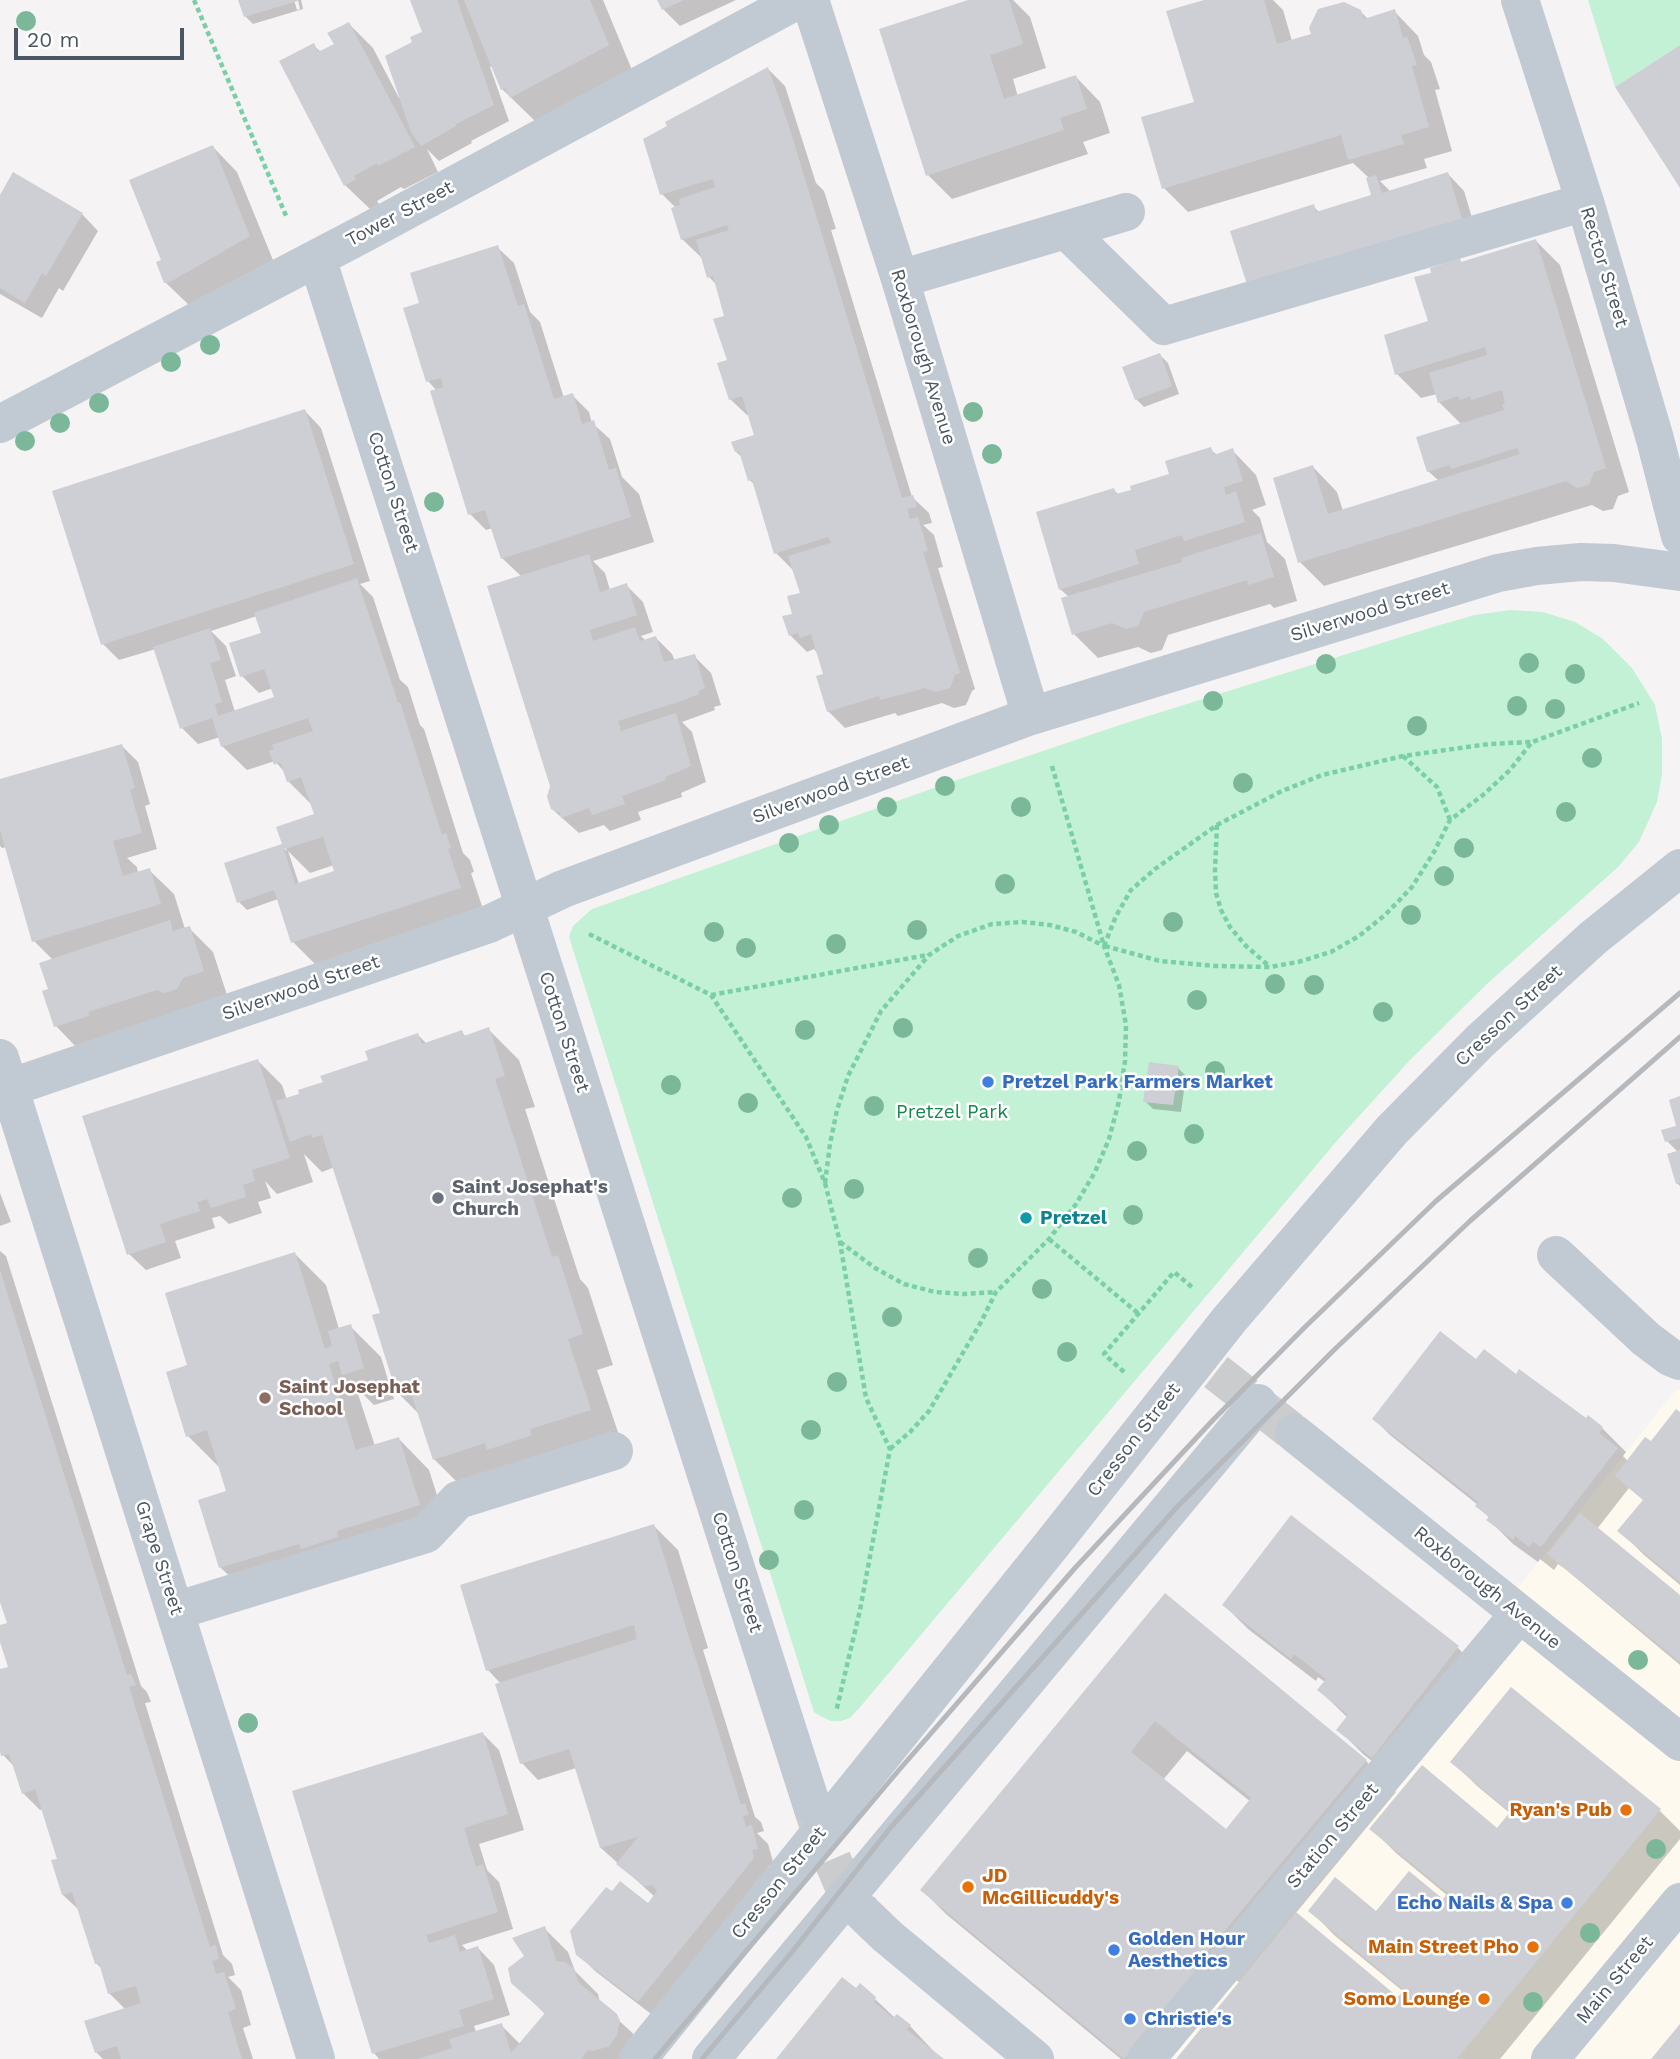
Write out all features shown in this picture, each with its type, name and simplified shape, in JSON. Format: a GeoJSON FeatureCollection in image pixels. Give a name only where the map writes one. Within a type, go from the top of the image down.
{"type":"FeatureCollection","features":[{"type":"Feature","properties":{"kind":"street","name":"Tower Street"},"geometry":{"type":"LineString","coordinates":[[0,424],[317,258],[798,0]]}},
{"type":"Feature","properties":{"kind":"street","name":"Roxborough Avenue"},"geometry":{"type":"LineString","coordinates":[[810,0],[900,279],[1031,716]]}},
{"type":"Feature","properties":{"kind":"street","name":"Rector Street"},"geometry":{"type":"LineString","coordinates":[[1520,0],[1585,202],[1655,439],[1680,536]]}},
{"type":"Feature","properties":{"kind":"street"},"geometry":{"type":"LineString","coordinates":[[1066,230],[1164,326],[1585,202]]}},
{"type":"Feature","properties":{"kind":"street"},"geometry":{"type":"LineString","coordinates":[[900,279],[1126,212]]}},
{"type":"Feature","properties":{"kind":"street","name":"Cotton Street"},"geometry":{"type":"LineString","coordinates":[[317,258],[812,1806]]}},
{"type":"Feature","properties":{"kind":"street","name":"Silverwood Street"},"geometry":{"type":"LineString","coordinates":[[3,1079],[489,924],[576,884],[1031,716],[1498,573],[1581,562],[1614,563],[1680,572]]}},
{"type":"Feature","properties":{"kind":"street","name":"Cresson Street"},"geometry":{"type":"LineString","coordinates":[[638,2059],[1208,1365],[1392,1130],[1480,1041],[1593,938],[1680,869]]}},
{"type":"Feature","properties":{"kind":"street","name":"Grape Street"},"geometry":{"type":"LineString","coordinates":[[3,1079],[316,2059]]}},
{"type":"Feature","properties":{"kind":"street"},"geometry":{"type":"LineString","coordinates":[[1556,1255],[1646,1339],[1680,1361]]}},
{"type":"Feature","properties":{"kind":"street"},"geometry":{"type":"LineString","coordinates":[[711,2059],[1258,1404]]}},
{"type":"Feature","properties":{"kind":"street","name":"Roxborough Avenue"},"geometry":{"type":"LineString","coordinates":[[1294,1433],[1680,1742]]}},
{"type":"Feature","properties":{"kind":"street"},"geometry":{"type":"LineString","coordinates":[[175,1611],[426,1534],[458,1500],[614,1451]]}},
{"type":"Feature","properties":{"kind":"street","name":"Station Street"},"geometry":{"type":"LineString","coordinates":[[1146,2059],[1519,1614]]}},
{"type":"Feature","properties":{"kind":"street","name":"Main Street"},"geometry":{"type":"LineString","coordinates":[[1550,2059],[1680,1902]]}},
{"type":"Feature","properties":{"kind":"street"},"geometry":{"type":"LineString","coordinates":[[862,1912],[887,1936],[1035,2059]]}},
{"type":"Feature","properties":{"kind":"path"},"geometry":{"type":"LineString","coordinates":[[194,0],[288,222]]}},
{"type":"Feature","properties":{"kind":"path"},"geometry":{"type":"LineString","coordinates":[[1104,946],[1116,916],[1131,890],[1217,825],[1243,809],[1322,775],[1403,756],[1489,744],[1532,742],[1639,703]]}},
{"type":"Feature","properties":{"kind":"path"},"geometry":{"type":"LineString","coordinates":[[825,1183],[837,1110],[848,1076],[881,1010],[929,954],[958,936],[992,924],[1023,922],[1076,932],[1104,946],[1160,961],[1269,967],[1331,952],[1359,936],[1385,915],[1412,887],[1450,820],[1483,795],[1510,769],[1532,742]]}},
{"type":"Feature","properties":{"kind":"path"},"geometry":{"type":"LineString","coordinates":[[1403,756],[1437,787],[1450,820]]}},
{"type":"Feature","properties":{"kind":"path"},"geometry":{"type":"LineString","coordinates":[[890,1449],[911,1432],[929,1411],[996,1292],[1049,1240],[1076,1203],[1095,1172],[1109,1139],[1119,1101],[1125,1061],[1126,1025],[1119,985],[1104,946],[1052,766]]}},
{"type":"Feature","properties":{"kind":"path"},"geometry":{"type":"LineString","coordinates":[[1217,825],[1215,882],[1221,910],[1230,927],[1269,967]]}},
{"type":"Feature","properties":{"kind":"path"},"geometry":{"type":"LineString","coordinates":[[584,932],[711,995],[806,1137],[825,1183],[840,1242],[866,1398],[890,1449],[860,1610],[835,1720]]}},
{"type":"Feature","properties":{"kind":"path"},"geometry":{"type":"LineString","coordinates":[[711,995],[929,954]]}},
{"type":"Feature","properties":{"kind":"path"},"geometry":{"type":"LineString","coordinates":[[1049,1240],[1139,1314]]}},
{"type":"Feature","properties":{"kind":"path"},"geometry":{"type":"LineString","coordinates":[[840,1242],[875,1268],[904,1284],[934,1292],[996,1292]]}},
{"type":"Feature","properties":{"kind":"path"},"geometry":{"type":"LineString","coordinates":[[1124,1372],[1104,1354],[1174,1272],[1187,1284]]}},
{"type":"Feature","properties":{"kind":"shaded area"},"geometry":{"type":"Polygon","coordinates":[[[1680,1389],[1680,2059],[1142,2059],[1675,1391],[1680,1389]]]}},
{"type":"Feature","properties":{"kind":"green space"},"geometry":{"type":"Polygon","coordinates":[[[1588,0],[1680,0],[1680,45],[1615,87],[1588,0]]]}},
{"type":"Feature","properties":{"kind":"green space","name":"Pretzel Park"},"geometry":{"type":"Polygon","coordinates":[[[1510,610],[1543,612],[1575,622],[1603,639],[1632,668],[1655,705],[1662,739],[1662,774],[1657,802],[1639,842],[1618,867],[1488,983],[1411,1059],[1341,1136],[850,1718],[831,1721],[814,1712],[569,937],[573,926],[592,909],[951,782],[1123,724],[1433,627],[1475,615],[1510,610]]]}},
{"type":"Feature","properties":{"kind":"building"},"geometry":{"type":"Polygon","coordinates":[[[238,0],[297,0],[298,1],[244,17],[238,0]]]}},
{"type":"Feature","properties":{"kind":"building"},"geometry":{"type":"Polygon","coordinates":[[[410,0],[457,0],[494,105],[421,146],[411,132],[385,56],[412,42],[410,37],[422,32],[410,0]]]}},
{"type":"Feature","properties":{"kind":"building"},"geometry":{"type":"Polygon","coordinates":[[[464,0],[590,0],[609,45],[510,98],[505,88],[501,90],[464,0]]]}},
{"type":"Feature","properties":{"kind":"building"},"geometry":{"type":"Polygon","coordinates":[[[657,0],[684,0],[662,10],[657,0]]]}},
{"type":"Feature","properties":{"kind":"building"},"geometry":{"type":"Polygon","coordinates":[[[968,0],[1009,0],[1023,44],[990,55],[1004,99],[1076,75],[1087,109],[1060,118],[1064,130],[926,176],[879,29],[968,0]]]}},
{"type":"Feature","properties":{"kind":"building"},"geometry":{"type":"Polygon","coordinates":[[[1204,0],[1264,0],[1277,44],[1311,34],[1309,28],[1318,9],[1344,2],[1361,10],[1364,19],[1395,9],[1403,38],[1407,36],[1417,65],[1412,66],[1429,127],[1401,135],[1404,144],[1348,160],[1341,135],[1162,189],[1141,117],[1194,102],[1166,11],[1204,0]]]}},
{"type":"Feature","properties":{"kind":"building"},"geometry":{"type":"Polygon","coordinates":[[[349,22],[415,147],[378,166],[377,163],[354,176],[356,179],[344,186],[279,61],[314,43],[318,52],[334,44],[327,33],[349,22]]]}},
{"type":"Feature","properties":{"kind":"building"},"geometry":{"type":"Polygon","coordinates":[[[1680,45],[1680,188],[1615,87],[1680,45]]]}},
{"type":"Feature","properties":{"kind":"building"},"geometry":{"type":"Polygon","coordinates":[[[768,67],[788,123],[902,498],[913,495],[917,507],[907,509],[910,519],[918,517],[928,551],[923,552],[960,673],[955,675],[950,688],[936,692],[925,688],[880,700],[879,696],[827,712],[816,676],[823,674],[811,634],[800,638],[798,633],[789,636],[782,616],[792,614],[787,596],[800,593],[788,556],[831,543],[828,537],[774,554],[752,480],[748,481],[739,451],[735,452],[731,442],[754,435],[742,396],[729,400],[717,363],[727,360],[713,319],[724,316],[713,276],[707,278],[696,240],[729,230],[727,225],[681,240],[671,208],[680,205],[679,199],[715,187],[713,179],[660,195],[643,139],[667,126],[665,122],[768,67]]]}},
{"type":"Feature","properties":{"kind":"building"},"geometry":{"type":"Polygon","coordinates":[[[213,145],[250,236],[164,283],[156,262],[161,260],[129,180],[213,145]]]}},
{"type":"Feature","properties":{"kind":"building"},"geometry":{"type":"Polygon","coordinates":[[[13,172],[83,213],[46,276],[42,273],[25,303],[0,288],[0,195],[13,172]]]}},
{"type":"Feature","properties":{"kind":"building"},"geometry":{"type":"Polygon","coordinates":[[[1448,172],[1464,225],[1249,291],[1230,231],[1314,204],[1316,212],[1371,195],[1366,178],[1376,175],[1382,193],[1448,172]]]}},
{"type":"Feature","properties":{"kind":"building"},"geometry":{"type":"Polygon","coordinates":[[[1536,239],[1606,468],[1594,472],[1589,485],[1577,488],[1566,481],[1298,563],[1273,478],[1313,465],[1328,514],[1520,454],[1517,448],[1451,469],[1450,465],[1427,472],[1416,437],[1504,410],[1502,390],[1471,400],[1470,396],[1460,400],[1458,396],[1438,403],[1429,373],[1487,355],[1485,347],[1395,375],[1384,335],[1428,321],[1414,277],[1431,273],[1430,268],[1460,258],[1461,262],[1536,239]]]}},
{"type":"Feature","properties":{"kind":"building"},"geometry":{"type":"Polygon","coordinates":[[[498,245],[518,306],[524,304],[554,399],[573,393],[582,424],[594,420],[609,470],[616,468],[631,517],[501,559],[485,510],[468,515],[430,391],[443,387],[441,378],[426,382],[403,308],[419,303],[410,273],[498,245]]]}},
{"type":"Feature","properties":{"kind":"building"},"geometry":{"type":"Polygon","coordinates":[[[1160,353],[1172,386],[1135,400],[1122,367],[1160,353]]]}},
{"type":"Feature","properties":{"kind":"building"},"geometry":{"type":"Polygon","coordinates":[[[305,409],[354,564],[101,645],[52,491],[305,409]]]}},
{"type":"Feature","properties":{"kind":"building"},"geometry":{"type":"Polygon","coordinates":[[[1211,447],[1214,455],[1233,448],[1243,481],[1224,487],[1226,495],[1236,491],[1245,522],[1184,541],[1182,535],[1135,550],[1139,564],[1059,590],[1036,512],[1114,488],[1116,494],[1131,490],[1130,486],[1169,474],[1165,461],[1211,447]]]}},
{"type":"Feature","properties":{"kind":"building"},"geometry":{"type":"Polygon","coordinates":[[[1261,533],[1274,577],[1248,585],[1247,580],[1144,612],[1138,626],[1126,629],[1112,623],[1072,635],[1061,598],[1182,562],[1181,558],[1261,533]]]}},
{"type":"Feature","properties":{"kind":"building"},"geometry":{"type":"Polygon","coordinates":[[[589,554],[600,592],[627,583],[637,615],[590,630],[593,641],[635,627],[640,641],[656,636],[664,662],[695,654],[705,688],[699,691],[699,694],[678,702],[618,721],[621,731],[676,713],[691,766],[665,777],[666,780],[622,796],[625,804],[592,815],[589,808],[561,818],[560,813],[551,809],[547,797],[550,786],[487,586],[589,554]]]}},
{"type":"Feature","properties":{"kind":"building"},"geometry":{"type":"Polygon","coordinates":[[[357,578],[442,835],[446,833],[451,848],[448,849],[461,888],[291,943],[274,890],[237,903],[224,863],[282,844],[276,827],[314,814],[301,777],[287,782],[280,762],[274,765],[269,751],[274,749],[272,745],[313,731],[308,718],[221,747],[212,718],[180,729],[153,647],[210,628],[221,660],[210,663],[222,702],[215,704],[218,716],[274,697],[264,669],[240,677],[229,643],[261,633],[254,613],[357,578]],[[323,837],[284,849],[295,884],[334,871],[323,837]]]}},
{"type":"Feature","properties":{"kind":"building"},"geometry":{"type":"Polygon","coordinates":[[[122,744],[135,788],[130,790],[142,833],[113,841],[123,876],[150,868],[161,904],[32,942],[0,830],[0,779],[122,744]]]}},
{"type":"Feature","properties":{"kind":"building"},"geometry":{"type":"Polygon","coordinates":[[[170,920],[173,931],[190,926],[204,971],[183,978],[177,989],[164,993],[157,990],[88,1012],[89,1016],[54,1027],[42,991],[48,989],[39,963],[170,920]]]}},
{"type":"Feature","properties":{"kind":"building","name":"Saint Josephat's Church"},"geometry":{"type":"Polygon","coordinates":[[[489,1027],[505,1076],[495,1079],[552,1257],[558,1255],[583,1334],[568,1339],[591,1410],[530,1429],[532,1435],[487,1450],[485,1443],[433,1460],[410,1390],[397,1395],[372,1315],[380,1313],[322,1135],[312,1138],[311,1134],[290,1142],[276,1101],[299,1094],[298,1090],[323,1082],[320,1076],[368,1060],[365,1051],[418,1033],[422,1044],[462,1030],[464,1036],[489,1027]]]}},
{"type":"Feature","properties":{"kind":"building"},"geometry":{"type":"Polygon","coordinates":[[[258,1059],[290,1158],[252,1170],[255,1181],[243,1185],[246,1197],[211,1208],[207,1199],[197,1202],[200,1211],[160,1224],[166,1242],[127,1255],[82,1116],[258,1059]]]}},
{"type":"Feature","properties":{"kind":"building"},"geometry":{"type":"Polygon","coordinates":[[[1149,1062],[1179,1066],[1173,1105],[1143,1102],[1149,1062]]]}},
{"type":"Feature","properties":{"kind":"building"},"geometry":{"type":"Polygon","coordinates":[[[1680,1096],[1680,1138],[1665,1142],[1661,1130],[1676,1126],[1669,1100],[1680,1096]]]}},
{"type":"Feature","properties":{"kind":"building"},"geometry":{"type":"Polygon","coordinates":[[[1680,1150],[1680,1183],[1676,1184],[1667,1154],[1680,1150]]]}},
{"type":"Feature","properties":{"kind":"building"},"geometry":{"type":"Polygon","coordinates":[[[295,1252],[325,1349],[332,1346],[328,1331],[351,1324],[364,1368],[342,1375],[338,1361],[329,1364],[356,1450],[399,1437],[420,1505],[337,1531],[338,1537],[301,1549],[299,1544],[219,1568],[198,1500],[226,1491],[207,1430],[186,1437],[166,1372],[187,1365],[165,1293],[295,1252]]]}},
{"type":"Feature","properties":{"kind":"building"},"geometry":{"type":"Polygon","coordinates":[[[0,1270],[127,1675],[131,1674],[136,1685],[129,1687],[210,1947],[216,1945],[219,1959],[212,1961],[216,1974],[224,1972],[236,2009],[228,2012],[242,2059],[121,2059],[117,2046],[95,2053],[84,2021],[141,2003],[136,1986],[108,1994],[99,1963],[95,1964],[72,1892],[62,1895],[51,1860],[57,1859],[35,1789],[22,1794],[9,1754],[1,1756],[0,1669],[8,1667],[0,1642],[0,1625],[7,1623],[0,1602],[0,1270]]]}},
{"type":"Feature","properties":{"kind":"building"},"geometry":{"type":"Polygon","coordinates":[[[1440,1331],[1476,1359],[1484,1349],[1516,1374],[1519,1369],[1586,1418],[1588,1415],[1603,1427],[1599,1433],[1618,1448],[1541,1547],[1533,1542],[1529,1547],[1515,1536],[1513,1540],[1486,1520],[1489,1517],[1475,1506],[1478,1502],[1372,1419],[1440,1331]]]}},
{"type":"Feature","properties":{"kind":"building"},"geometry":{"type":"Polygon","coordinates":[[[1676,1409],[1680,1412],[1680,1582],[1617,1531],[1643,1500],[1615,1476],[1645,1437],[1651,1441],[1676,1409]]]}},
{"type":"Feature","properties":{"kind":"building"},"geometry":{"type":"Polygon","coordinates":[[[1580,1513],[1680,1595],[1680,1662],[1547,1554],[1580,1513]]]}},
{"type":"Feature","properties":{"kind":"building"},"geometry":{"type":"Polygon","coordinates":[[[1291,1515],[1459,1646],[1372,1758],[1336,1730],[1348,1715],[1317,1690],[1326,1679],[1294,1654],[1291,1659],[1222,1605],[1291,1515]]]}},
{"type":"Feature","properties":{"kind":"building"},"geometry":{"type":"Polygon","coordinates":[[[654,1524],[741,1805],[745,1803],[749,1815],[743,1816],[746,1827],[752,1825],[758,1849],[752,1850],[754,1858],[638,2002],[576,1955],[570,1931],[606,1887],[612,1891],[620,1881],[648,1903],[657,1891],[652,1885],[644,1886],[616,1864],[638,1837],[600,1848],[569,1749],[520,1764],[495,1684],[637,1639],[634,1625],[486,1671],[460,1585],[654,1524]]]}},
{"type":"Feature","properties":{"kind":"building"},"geometry":{"type":"Polygon","coordinates":[[[1165,1593],[1367,1760],[1207,1952],[1211,1955],[1124,2059],[920,1890],[1165,1593]],[[1155,1721],[1131,1752],[1226,1829],[1251,1798],[1155,1721]]]}},
{"type":"Feature","properties":{"kind":"building"},"geometry":{"type":"Polygon","coordinates":[[[1511,1687],[1661,1809],[1457,2059],[1176,2059],[1296,1912],[1398,1997],[1404,1990],[1308,1911],[1335,1877],[1376,1911],[1409,1871],[1443,1899],[1448,1893],[1369,1829],[1422,1765],[1497,1828],[1510,1812],[1450,1762],[1511,1687]]]}},
{"type":"Feature","properties":{"kind":"building"},"geometry":{"type":"Polygon","coordinates":[[[483,1732],[508,1814],[464,1828],[476,1867],[483,1864],[498,1912],[426,1935],[429,1943],[455,1935],[460,1952],[478,1946],[494,1999],[459,2010],[464,2026],[372,2054],[292,1791],[483,1732]]]}},
{"type":"Feature","properties":{"kind":"building"},"geometry":{"type":"Polygon","coordinates":[[[545,1926],[556,1961],[565,1962],[574,1968],[578,1982],[617,2014],[620,2021],[617,2035],[609,2046],[594,2051],[588,2050],[581,2059],[418,2059],[452,2048],[449,2039],[502,2023],[511,2053],[545,2013],[511,1983],[508,1968],[524,1956],[512,1938],[545,1926]]]}},
{"type":"Feature","properties":{"kind":"building"},"geometry":{"type":"Polygon","coordinates":[[[842,1977],[856,1988],[860,1983],[876,1997],[874,2002],[893,2018],[897,2014],[911,2025],[907,2030],[944,2059],[776,2059],[842,1977]]]}},
{"type":"Feature","properties":{"kind":"building"},"geometry":{"type":"Polygon","coordinates":[[[1680,2024],[1680,2059],[1651,2059],[1680,2024]]]}},
{"type":"Feature","properties":{"kind":"tunnel"},"geometry":{"type":"LineString","coordinates":[[1216,1372],[1294,1433]]}},
{"type":"Feature","properties":{"kind":"tunnel"},"geometry":{"type":"LineString","coordinates":[[812,1806],[847,1894],[862,1912]]}},
{"type":"Feature","properties":{"kind":"railway"},"geometry":{"type":"LineString","coordinates":[[655,2059],[899,1770],[1075,1568],[1213,1420],[1436,1201],[1680,993]]}},
{"type":"Feature","properties":{"kind":"railway"},"geometry":{"type":"LineString","coordinates":[[702,2059],[792,1952],[891,1827],[1177,1507],[1334,1350],[1470,1221],[1680,1037]]}},
{"type":"Feature","properties":{"kind":"place","name":"Pretzel Park Farmers Market"},"geometry":{"type":"Point","coordinates":[988,1082]}},
{"type":"Feature","properties":{"kind":"place","name":"Saint Josephat's Church"},"geometry":{"type":"Point","coordinates":[438,1198]}},
{"type":"Feature","properties":{"kind":"place","name":"Pretzel"},"geometry":{"type":"Point","coordinates":[1026,1218]}},
{"type":"Feature","properties":{"kind":"place","name":"Saint Josephat School"},"geometry":{"type":"Point","coordinates":[265,1398]}},
{"type":"Feature","properties":{"kind":"place","name":"Ryan's Pub"},"geometry":{"type":"Point","coordinates":[1626,1810]}},
{"type":"Feature","properties":{"kind":"place","name":"JD McGillicuddy's"},"geometry":{"type":"Point","coordinates":[968,1887]}},
{"type":"Feature","properties":{"kind":"place","name":"Echo Nails & Spa"},"geometry":{"type":"Point","coordinates":[1567,1903]}},
{"type":"Feature","properties":{"kind":"place","name":"Main Street Pho"},"geometry":{"type":"Point","coordinates":[1533,1947]}},
{"type":"Feature","properties":{"kind":"place","name":"Golden Hour Aesthetics"},"geometry":{"type":"Point","coordinates":[1114,1950]}},
{"type":"Feature","properties":{"kind":"place","name":"Somo Lounge"},"geometry":{"type":"Point","coordinates":[1484,1999]}},
{"type":"Feature","properties":{"kind":"place","name":"Christie's"},"geometry":{"type":"Point","coordinates":[1130,2019]}}]}
